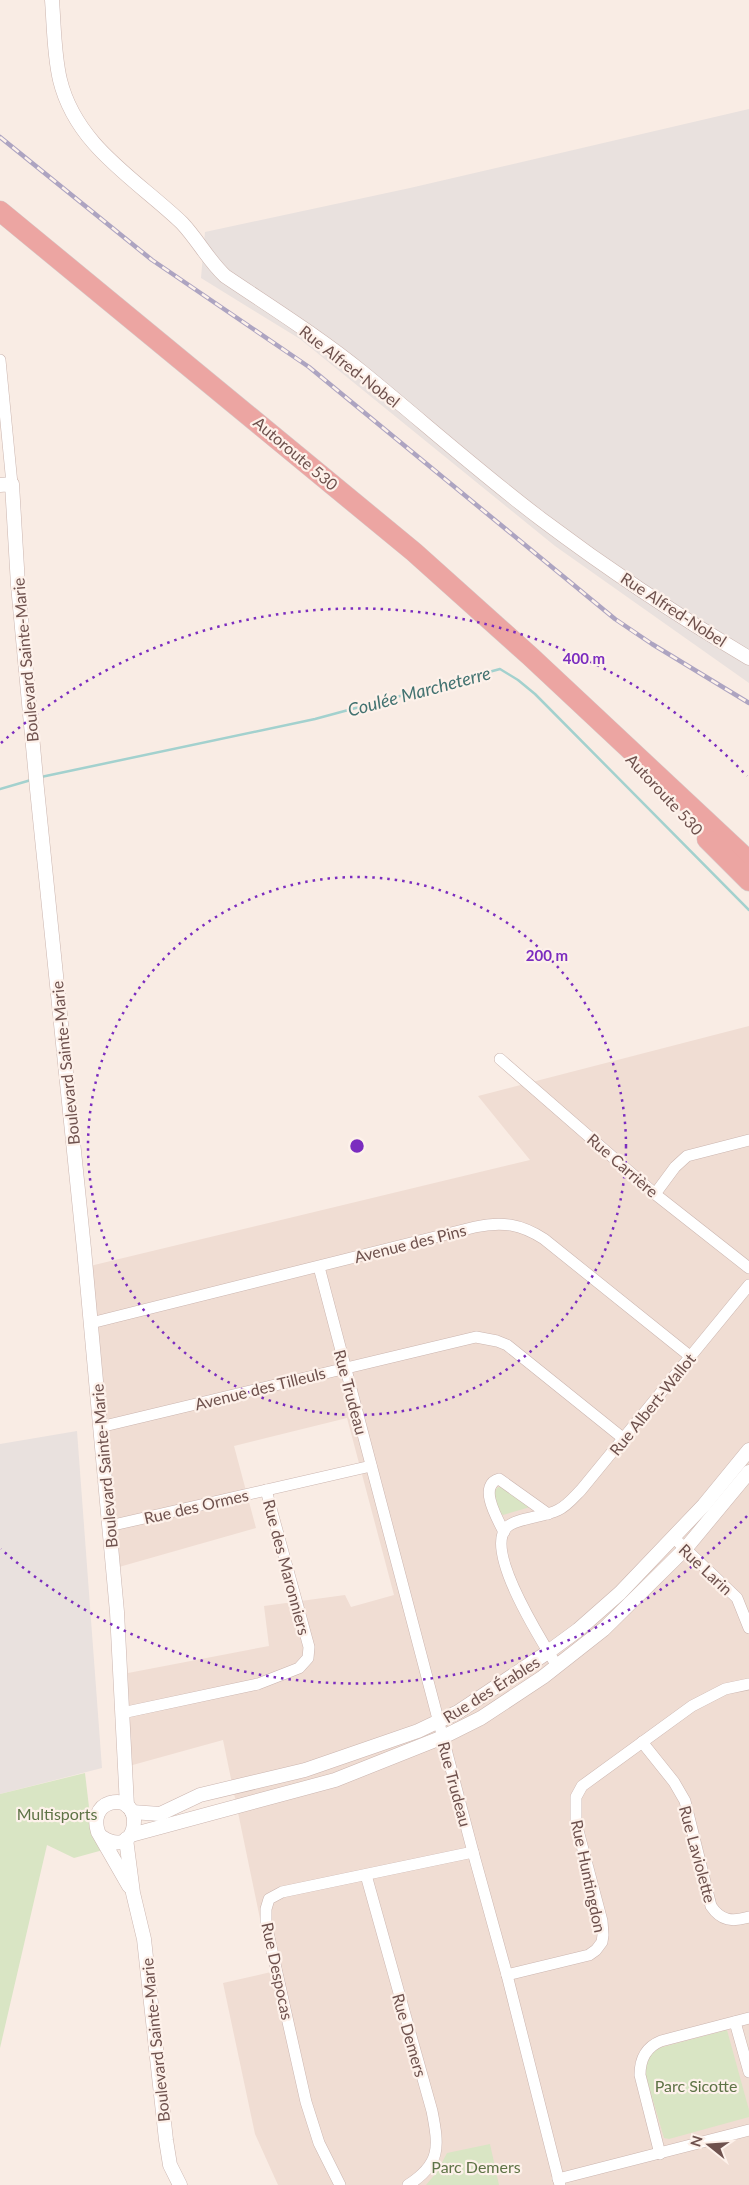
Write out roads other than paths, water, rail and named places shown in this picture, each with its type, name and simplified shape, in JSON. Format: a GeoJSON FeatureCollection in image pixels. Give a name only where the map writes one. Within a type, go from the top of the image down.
{"type":"FeatureCollection","features":[{"type":"Feature","properties":{"kind":"highway","name":"Autoroute 530"},"geometry":{"type":"LineString","coordinates":[[0,211],[387,529],[511,638],[749,861]]}},
{"type":"Feature","properties":{"kind":"highway","name":"Autoroute 530"},"geometry":{"type":"LineString","coordinates":[[583,706],[749,881]]}},
{"type":"Feature","properties":{"kind":"street","name":"Rue Alfred-Nobel"},"geometry":{"type":"LineString","coordinates":[[52,0],[60,80],[77,122],[97,148],[193,235],[209,259],[225,276],[361,372],[448,446],[541,519],[660,601],[749,658]]}},
{"type":"Feature","properties":{"kind":"street","name":"Boulevard Sainte-Marie"},"geometry":{"type":"LineString","coordinates":[[0,360],[6,485],[18,585],[36,784],[91,1323],[117,1612],[124,1766],[130,1809],[136,1823],[129,1837],[133,1893],[144,1939],[170,2165],[180,2185]]}},
{"type":"Feature","properties":{"kind":"street","name":"Rue Carrière"},"geometry":{"type":"LineString","coordinates":[[500,1059],[655,1194],[749,1268]]}},
{"type":"Feature","properties":{"kind":"street"},"geometry":{"type":"LineString","coordinates":[[655,1194],[675,1167],[686,1156],[749,1140]]}},
{"type":"Feature","properties":{"kind":"street","name":"Avenue des Pins"},"geometry":{"type":"LineString","coordinates":[[91,1323],[319,1267],[475,1226],[501,1222],[527,1229],[544,1239],[691,1356]]}},
{"type":"Feature","properties":{"kind":"street","name":"Rue Trudeau"},"geometry":{"type":"LineString","coordinates":[[319,1267],[507,1975],[559,2182]]}},
{"type":"Feature","properties":{"kind":"street","name":"Rue Albert-Wallot"},"geometry":{"type":"LineString","coordinates":[[504,1532],[512,1524],[558,1510],[581,1490],[749,1285]]}},
{"type":"Feature","properties":{"kind":"street","name":"Avenue des Tilleuls"},"geometry":{"type":"LineString","coordinates":[[100,1427],[468,1338],[486,1338],[497,1341],[516,1351],[624,1439]]}},
{"type":"Feature","properties":{"kind":"street","name":"Rue des Érables"},"geometry":{"type":"LineString","coordinates":[[130,1809],[160,1814],[200,1795],[305,1770],[439,1722],[458,1712],[578,1630],[620,1592],[674,1538],[749,1450]]}},
{"type":"Feature","properties":{"kind":"street","name":"Rue des Ormes"},"geometry":{"type":"LineString","coordinates":[[109,1526],[371,1466]]}},
{"type":"Feature","properties":{"kind":"street","name":"Rue des Érables"},"geometry":{"type":"LineString","coordinates":[[129,1837],[335,1780],[443,1737],[481,1718],[557,1666],[604,1629],[686,1548],[749,1472]]}},
{"type":"Feature","properties":{"kind":"street"},"geometry":{"type":"LineString","coordinates":[[548,1514],[499,1479],[495,1480],[490,1487],[489,1495],[504,1532],[501,1539],[502,1547],[514,1592],[557,1666]]}},
{"type":"Feature","properties":{"kind":"street","name":"Rue des Maronniers"},"geometry":{"type":"LineString","coordinates":[[122,1713],[258,1684],[299,1668],[308,1658],[309,1647],[266,1490]]}},
{"type":"Feature","properties":{"kind":"street","name":"Rue Larin"},"geometry":{"type":"LineString","coordinates":[[674,1538],[737,1598],[749,1628]]}},
{"type":"Feature","properties":{"kind":"street","name":"Rue Huntingdon"},"geometry":{"type":"LineString","coordinates":[[507,1975],[589,1955],[602,1942],[602,1922],[576,1823],[576,1797],[582,1786],[692,1706],[724,1690],[749,1684]]}},
{"type":"Feature","properties":{"kind":"street","name":"Rue Laviolette"},"geometry":{"type":"LineString","coordinates":[[642,1742],[674,1782],[684,1801],[711,1906],[717,1915],[727,1920],[739,1920],[749,1917]]}},
{"type":"Feature","properties":{"kind":"street","name":"Boulevard Sainte-Marie"},"geometry":{"type":"LineString","coordinates":[[124,1766],[118,1786],[109,1804],[103,1807],[96,1818],[96,1825],[133,1893]]}},
{"type":"Feature","properties":{"kind":"street"},"geometry":{"type":"LineString","coordinates":[[109,1804],[115,1802],[130,1809]]}},
{"type":"Feature","properties":{"kind":"street"},"geometry":{"type":"LineString","coordinates":[[102,1837],[114,1842],[129,1837]]}},
{"type":"Feature","properties":{"kind":"street","name":"Rue Despocas"},"geometry":{"type":"LineString","coordinates":[[340,2185],[319,2143],[306,2102],[266,1924],[266,1909],[269,1899],[282,1892],[473,1852]]}},
{"type":"Feature","properties":{"kind":"street","name":"Rue Demers"},"geometry":{"type":"LineString","coordinates":[[366,1875],[432,2112],[438,2140],[436,2157],[428,2169],[408,2185]]}},
{"type":"Feature","properties":{"kind":"street"},"geometry":{"type":"LineString","coordinates":[[660,2154],[640,2075],[640,2066],[647,2051],[653,2044],[662,2041],[749,2018]]}},
{"type":"Feature","properties":{"kind":"street"},"geometry":{"type":"LineString","coordinates":[[735,2022],[749,2072]]}},
{"type":"Feature","properties":{"kind":"street"},"geometry":{"type":"LineString","coordinates":[[559,2182],[749,2130]]}},
{"type":"Feature","properties":{"kind":"waterway","name":"Coulée Marcheterre"},"geometry":{"type":"LineString","coordinates":[[41,777],[315,719],[500,669],[518,680],[535,694],[749,910]]}},
{"type":"Feature","properties":{"kind":"waterway","name":"Coulée Marcheterre"},"geometry":{"type":"LineString","coordinates":[[0,789],[31,780]]}},
{"type":"Feature","properties":{"kind":"railway"},"geometry":{"type":"LineString","coordinates":[[0,137],[152,260],[309,367],[615,619],[652,644],[749,703]]}},
{"type":"Feature","properties":{"kind":"park label","name":"Multisports"},"geometry":{"type":"Point","coordinates":[57,1813]}},
{"type":"Feature","properties":{"kind":"park label","name":"Parc Sicotte"},"geometry":{"type":"Point","coordinates":[696,2085]}},
{"type":"Feature","properties":{"kind":"park label","name":"Parc Demers"},"geometry":{"type":"Point","coordinates":[476,2166]}}]}
